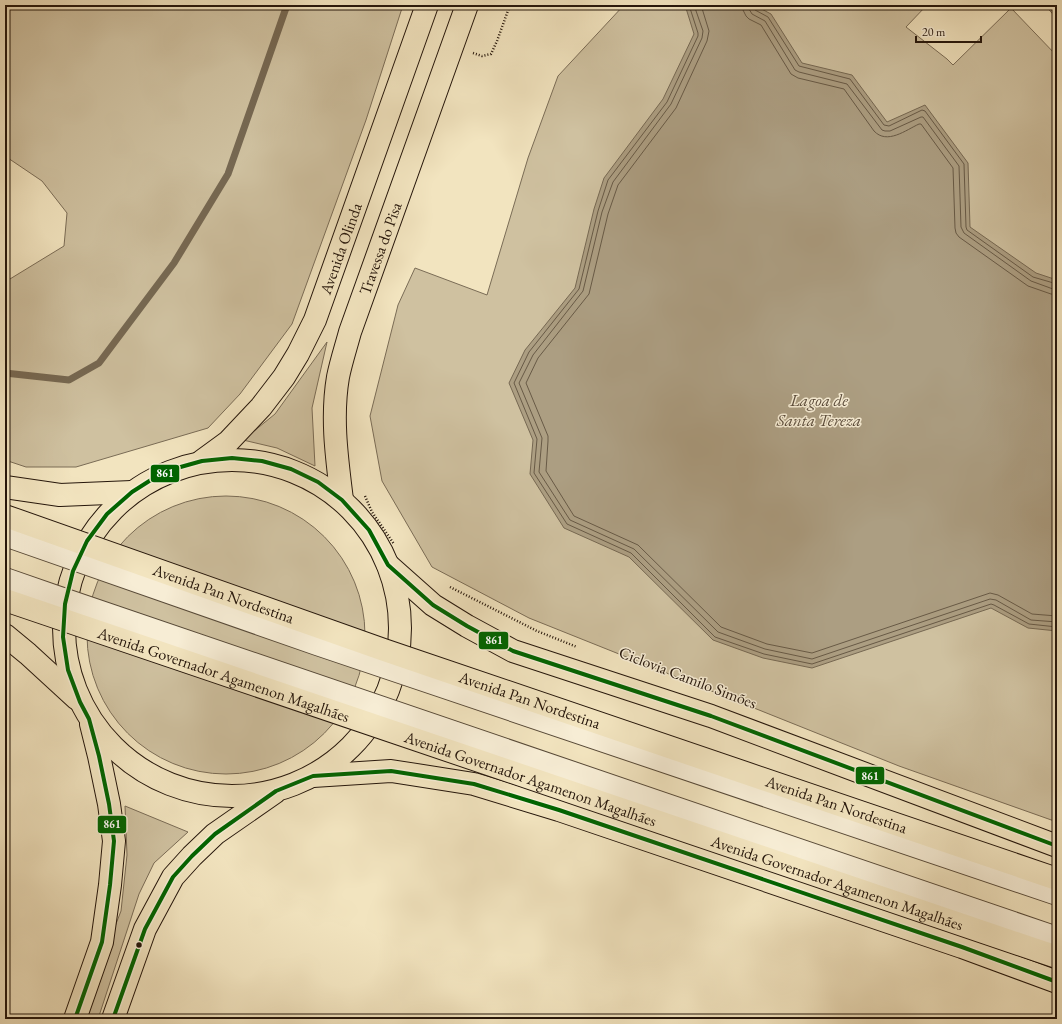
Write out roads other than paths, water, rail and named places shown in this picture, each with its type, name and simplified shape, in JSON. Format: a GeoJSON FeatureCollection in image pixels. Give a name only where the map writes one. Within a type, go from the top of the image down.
{"type":"FeatureCollection","features":[{"type":"Feature","properties":{"kind":"main road","name":"Avenida Olinda"},"geometry":{"type":"LineString","coordinates":[[202,461],[228,442],[262,407],[284,377],[298,354],[315,320],[427,5]]}},
{"type":"Feature","properties":{"kind":"main road","name":"Travessa do Pisa"},"geometry":{"type":"LineString","coordinates":[[342,500],[335,442],[338,376],[350,332],[467,5]]}},
{"type":"Feature","properties":{"kind":"main road"},"geometry":{"type":"LineString","coordinates":[[75,1019],[102,942],[110,885],[114,841],[109,804],[100,763],[85,710],[68,670],[63,637],[65,604],[73,571],[87,541],[107,514],[132,492],[154,478],[177,468],[202,461],[232,458],[262,461],[290,469],[318,482],[342,500],[433,605],[512,651],[711,716],[1057,846]]}},
{"type":"Feature","properties":{"kind":"main road"},"geometry":{"type":"LineString","coordinates":[[5,487],[60,495],[132,492]]}},
{"type":"Feature","properties":{"kind":"main road","name":"Avenida Pan Nordestina"},"geometry":{"type":"LineString","coordinates":[[5,516],[384,650],[1057,879]]}},
{"type":"Feature","properties":{"kind":"main road"},"geometry":{"type":"LineString","coordinates":[[113,1019],[145,929],[173,877],[215,834],[276,792],[313,776],[341,756],[365,731],[383,701],[395,668],[400,634],[392,556]]}},
{"type":"Feature","properties":{"kind":"main road","name":"Avenida Governador Agamenon Magalhães"},"geometry":{"type":"LineString","coordinates":[[5,600],[1057,956]]}},
{"type":"Feature","properties":{"kind":"main road"},"geometry":{"type":"LineString","coordinates":[[5,635],[28,654],[85,710],[125,759],[171,786],[223,797],[276,792]]}},
{"type":"Feature","properties":{"kind":"main road","name":"Avenida Governador Agamenon Magalhães"},"geometry":{"type":"LineString","coordinates":[[313,776],[391,771],[474,784],[559,810],[962,947],[1057,982]]}},
{"type":"Feature","properties":{"kind":"lane"},"geometry":{"type":"LineString","coordinates":[[5,535],[317,644],[1057,894]]}},
{"type":"Feature","properties":{"kind":"lane"},"geometry":{"type":"LineString","coordinates":[[5,579],[287,677],[1057,938]]}},
{"type":"Feature","properties":{"kind":"water","name":"Lagoa de Santa Tereza"},"geometry":{"type":"Polygon","coordinates":[[[685,5],[754,5],[771,14],[802,63],[852,75],[887,122],[925,105],[968,163],[970,227],[1036,273],[1057,280],[1057,631],[1028,628],[991,608],[812,668],[763,658],[713,640],[629,557],[564,528],[530,474],[533,440],[509,383],[525,350],[575,288],[594,209],[604,178],[663,99],[694,34],[685,5]]]}},
{"type":"Feature","properties":{"kind":"waterway"},"geometry":{"type":"LineString","coordinates":[[5,373],[69,380],[99,363],[174,263],[228,174],[287,5]]}}]}
